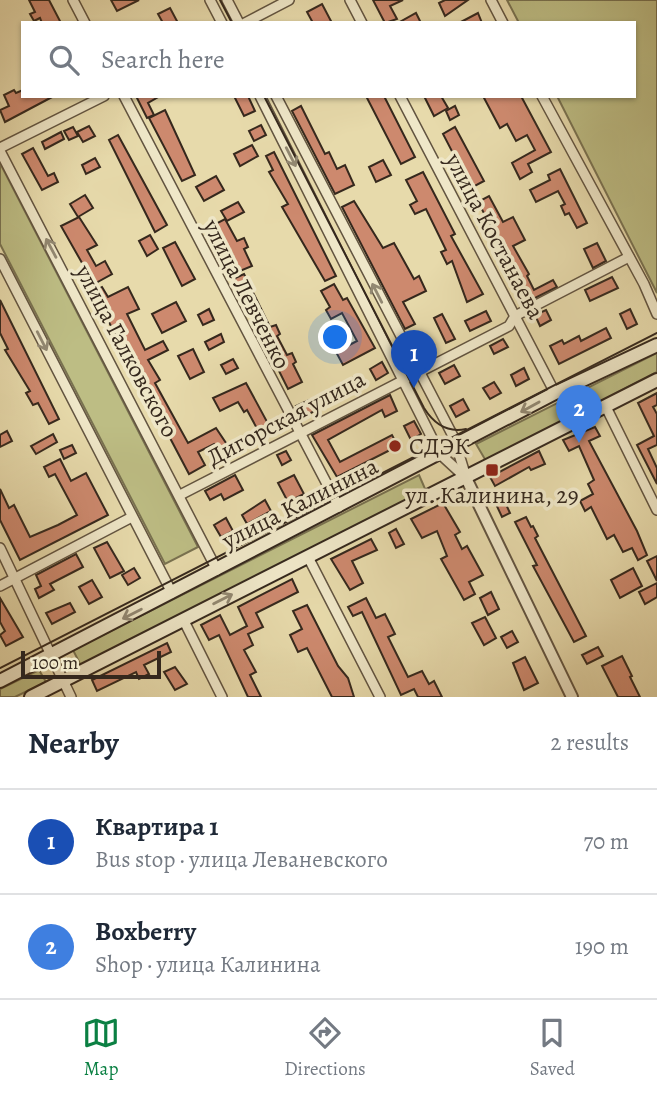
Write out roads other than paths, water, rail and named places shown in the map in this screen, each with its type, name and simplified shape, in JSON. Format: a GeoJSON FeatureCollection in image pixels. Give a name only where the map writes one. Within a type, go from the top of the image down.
{"type":"FeatureCollection","features":[{"type":"Feature","properties":{"kind":"main road","name":"улица Калинина"},"geometry":{"type":"LineString","coordinates":[[0,681],[458,446],[555,393],[657,345]]}},
{"type":"Feature","properties":{"kind":"main road","name":"улица Калинина"},"geometry":{"type":"LineString","coordinates":[[31,697],[657,380]]}},
{"type":"Feature","properties":{"kind":"street"},"geometry":{"type":"LineString","coordinates":[[73,0],[84,21]]}},
{"type":"Feature","properties":{"kind":"street"},"geometry":{"type":"LineString","coordinates":[[210,0],[221,21]]}},
{"type":"Feature","properties":{"kind":"street"},"geometry":{"type":"LineString","coordinates":[[227,0],[238,21]]}},
{"type":"Feature","properties":{"kind":"street"},"geometry":{"type":"LineString","coordinates":[[249,21],[289,0]]}},
{"type":"Feature","properties":{"kind":"street"},"geometry":{"type":"LineString","coordinates":[[350,0],[361,21]]}},
{"type":"Feature","properties":{"kind":"street"},"geometry":{"type":"LineString","coordinates":[[491,0],[502,21]]}},
{"type":"Feature","properties":{"kind":"street"},"geometry":{"type":"LineString","coordinates":[[0,149],[100,98]]}},
{"type":"Feature","properties":{"kind":"street","name":"улица Левченко"},"geometry":{"type":"LineString","coordinates":[[125,98],[299,436],[339,507]]}},
{"type":"Feature","properties":{"kind":"street"},"geometry":{"type":"LineString","coordinates":[[261,98],[440,454],[466,478]]}},
{"type":"Feature","properties":{"kind":"street"},"geometry":{"type":"LineString","coordinates":[[277,98],[417,372],[458,446],[466,478],[572,697]]}},
{"type":"Feature","properties":{"kind":"street","name":"улица Костанаева"},"geometry":{"type":"LineString","coordinates":[[401,98],[555,393]]}},
{"type":"Feature","properties":{"kind":"street"},"geometry":{"type":"LineString","coordinates":[[543,98],[657,314]]}},
{"type":"Feature","properties":{"kind":"street","name":"улица Галковского"},"geometry":{"type":"LineString","coordinates":[[0,149],[180,495],[216,570]]}},
{"type":"Feature","properties":{"kind":"street","name":"Дигорская улица"},"geometry":{"type":"LineString","coordinates":[[180,495],[299,436],[403,378],[509,326],[515,316],[629,257]]}},
{"type":"Feature","properties":{"kind":"street"},"geometry":{"type":"LineString","coordinates":[[0,259],[172,593]]}},
{"type":"Feature","properties":{"kind":"street"},"geometry":{"type":"LineString","coordinates":[[606,407],[657,510]]}},
{"type":"Feature","properties":{"kind":"street"},"geometry":{"type":"LineString","coordinates":[[0,586],[132,517]]}},
{"type":"Feature","properties":{"kind":"street"},"geometry":{"type":"LineString","coordinates":[[0,548],[71,697]]}},
{"type":"Feature","properties":{"kind":"street"},"geometry":{"type":"LineString","coordinates":[[308,557],[380,697]]}},
{"type":"Feature","properties":{"kind":"street"},"geometry":{"type":"LineString","coordinates":[[183,619],[222,697]]}},
{"type":"Feature","properties":{"kind":"tram line"},"geometry":{"type":"LineString","coordinates":[[220,0],[231,21]]}},
{"type":"Feature","properties":{"kind":"tram line"},"geometry":{"type":"LineString","coordinates":[[265,98],[424,408],[432,419],[442,426],[453,430],[466,429]]}},
{"type":"Feature","properties":{"kind":"tram line"},"geometry":{"type":"LineString","coordinates":[[0,668],[657,333]]}},
{"type":"Feature","properties":{"kind":"place","name":"Квартира 1"},"geometry":{"type":"Point","coordinates":[414,388]}},
{"type":"Feature","properties":{"kind":"place","name":"Boxberry"},"geometry":{"type":"Point","coordinates":[579,443]}},
{"type":"Feature","properties":{"kind":"place","name":"СДЭК"},"geometry":{"type":"Point","coordinates":[395,446]}},
{"type":"Feature","properties":{"kind":"place","name":"ул. Калинина, 29"},"geometry":{"type":"Point","coordinates":[492,470]}}]}
